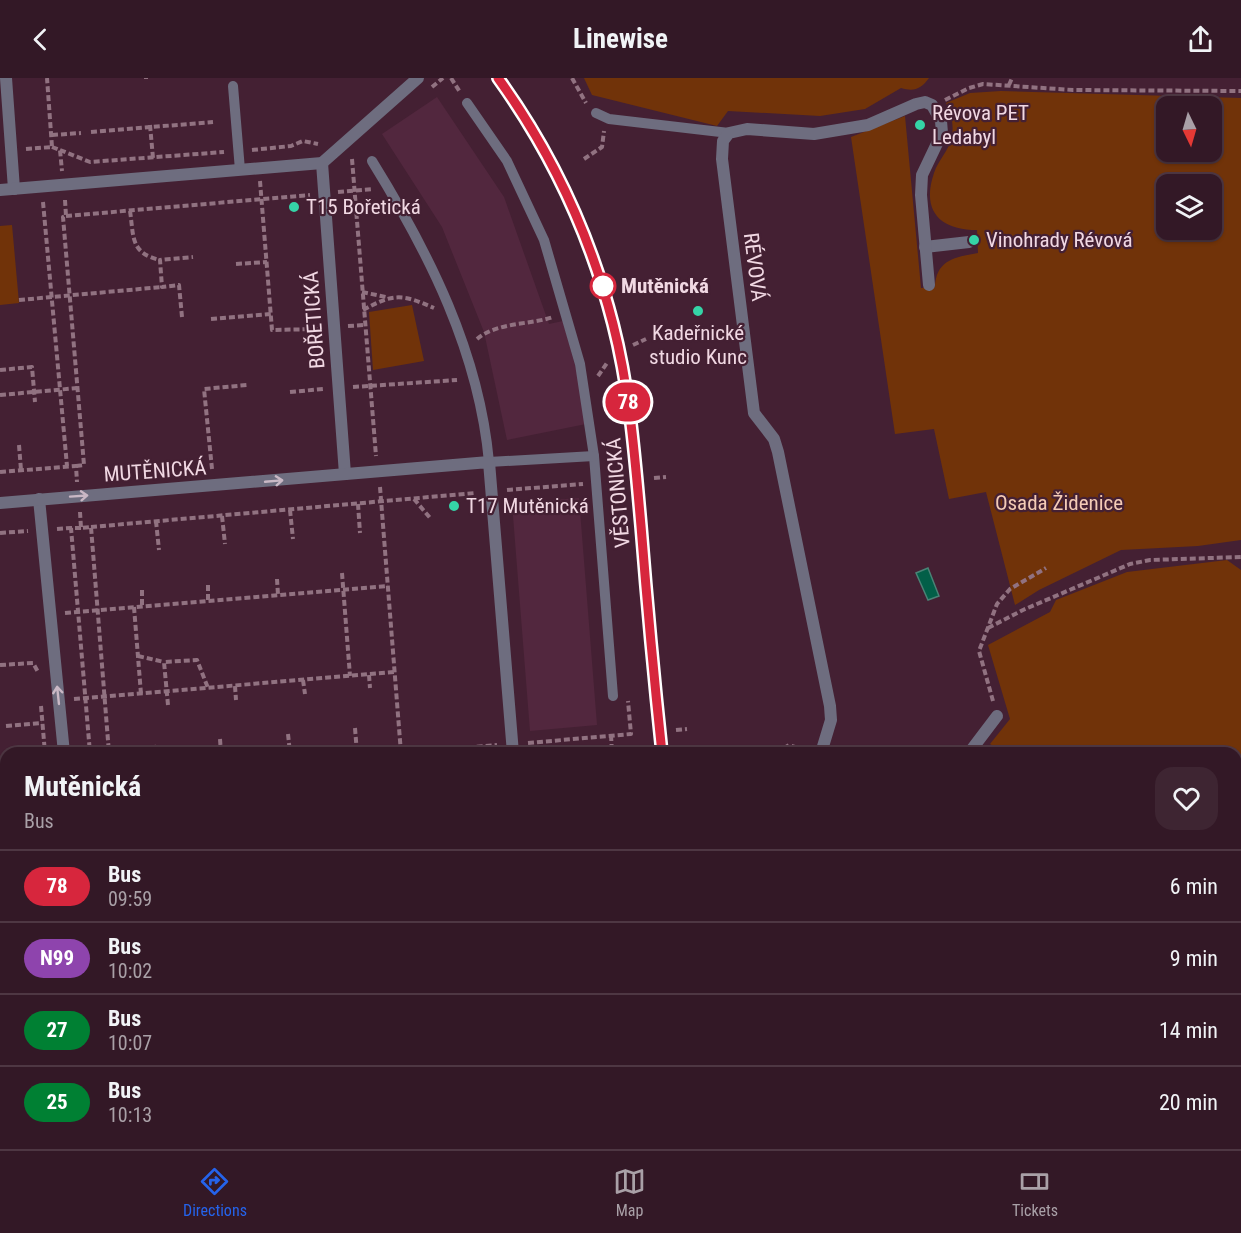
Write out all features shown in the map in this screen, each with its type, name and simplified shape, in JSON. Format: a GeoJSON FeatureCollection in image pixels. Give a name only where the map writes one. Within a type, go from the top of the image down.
{"type":"FeatureCollection","features":[{"type":"Feature","properties":{"kind":"street"},"geometry":{"type":"LineString","coordinates":[[6,78],[14,189]]}},
{"type":"Feature","properties":{"kind":"street"},"geometry":{"type":"LineString","coordinates":[[0,190],[322,164],[418,78]]}},
{"type":"Feature","properties":{"kind":"street","name":"VĚSTONICKÁ"},"geometry":{"type":"LineString","coordinates":[[498,78],[540,141],[572,201],[592,254],[614,324],[630,413],[661,747]]}},
{"type":"Feature","properties":{"kind":"street"},"geometry":{"type":"LineString","coordinates":[[729,134],[747,129],[814,134],[868,125],[916,104],[925,102],[933,106],[941,121],[942,133],[922,175],[921,195],[929,285]]}},
{"type":"Feature","properties":{"kind":"street","name":"RÉVOVÁ"},"geometry":{"type":"LineString","coordinates":[[729,134],[723,141],[722,159],[753,406],[757,418],[774,439],[778,452],[830,706],[831,720],[823,747]]}},
{"type":"Feature","properties":{"kind":"street","name":"BOŘETICKÁ"},"geometry":{"type":"LineString","coordinates":[[322,164],[345,474]]}},
{"type":"Feature","properties":{"kind":"street"},"geometry":{"type":"LineString","coordinates":[[925,247],[969,242]]}},
{"type":"Feature","properties":{"kind":"street"},"geometry":{"type":"LineString","coordinates":[[489,462],[513,747]]}},
{"type":"Feature","properties":{"kind":"street","name":"MUTĚNICKÁ"},"geometry":{"type":"LineString","coordinates":[[0,502],[489,462]]}},
{"type":"Feature","properties":{"kind":"street"},"geometry":{"type":"LineString","coordinates":[[39,499],[63,747]]}},
{"type":"Feature","properties":{"kind":"street"},"geometry":{"type":"LineString","coordinates":[[974,747],[997,716]]}},
{"type":"Feature","properties":{"kind":"lane"},"geometry":{"type":"LineString","coordinates":[[233,86],[240,170]]}},
{"type":"Feature","properties":{"kind":"lane"},"geometry":{"type":"LineString","coordinates":[[467,103],[507,161],[544,240],[581,369],[594,456],[613,696]]}},
{"type":"Feature","properties":{"kind":"lane"},"geometry":{"type":"LineString","coordinates":[[596,113],[609,119],[729,134]]}},
{"type":"Feature","properties":{"kind":"lane"},"geometry":{"type":"LineString","coordinates":[[372,161],[427,253],[465,350],[483,422],[489,462],[594,456]]}},
{"type":"Feature","properties":{"kind":"path"},"geometry":{"type":"LineString","coordinates":[[47,78],[52,147]]}},
{"type":"Feature","properties":{"kind":"path"},"geometry":{"type":"LineString","coordinates":[[572,78],[586,103],[596,113]]}},
{"type":"Feature","properties":{"kind":"path"},"geometry":{"type":"LineString","coordinates":[[1009,85],[1012,78]]}},
{"type":"Feature","properties":{"kind":"path"},"geometry":{"type":"LineString","coordinates":[[933,106],[969,88],[983,84],[1073,90],[1241,91]]}},
{"type":"Feature","properties":{"kind":"path"},"geometry":{"type":"LineString","coordinates":[[91,132],[213,122]]}},
{"type":"Feature","properties":{"kind":"path"},"geometry":{"type":"LineString","coordinates":[[150,126],[153,158]]}},
{"type":"Feature","properties":{"kind":"path"},"geometry":{"type":"LineString","coordinates":[[52,135],[81,133]]}},
{"type":"Feature","properties":{"kind":"path"},"geometry":{"type":"LineString","coordinates":[[11,150],[52,147],[90,162],[291,146],[303,141],[323,143]]}},
{"type":"Feature","properties":{"kind":"path"},"geometry":{"type":"LineString","coordinates":[[584,159],[602,147]]}},
{"type":"Feature","properties":{"kind":"path"},"geometry":{"type":"LineString","coordinates":[[258,149],[272,330],[315,327],[322,333]]}},
{"type":"Feature","properties":{"kind":"path"},"geometry":{"type":"LineString","coordinates":[[60,150],[63,178]]}},
{"type":"Feature","properties":{"kind":"path"},"geometry":{"type":"LineString","coordinates":[[353,154],[353,191],[379,470],[400,747]]}},
{"type":"Feature","properties":{"kind":"path"},"geometry":{"type":"LineString","coordinates":[[66,216],[373,189]]}},
{"type":"Feature","properties":{"kind":"path"},"geometry":{"type":"LineString","coordinates":[[0,472],[84,465],[63,217],[66,216],[64,196]]}},
{"type":"Feature","properties":{"kind":"path"},"geometry":{"type":"LineString","coordinates":[[43,202],[67,466]]}},
{"type":"Feature","properties":{"kind":"path"},"geometry":{"type":"LineString","coordinates":[[130,211],[136,247],[145,256],[160,260],[193,257]]}},
{"type":"Feature","properties":{"kind":"path"},"geometry":{"type":"LineString","coordinates":[[160,260],[162,287]]}},
{"type":"Feature","properties":{"kind":"path"},"geometry":{"type":"LineString","coordinates":[[236,264],[267,262]]}},
{"type":"Feature","properties":{"kind":"path"},"geometry":{"type":"LineString","coordinates":[[19,300],[179,285],[182,317]]}},
{"type":"Feature","properties":{"kind":"path"},"geometry":{"type":"LineString","coordinates":[[362,292],[412,299],[435,309]]}},
{"type":"Feature","properties":{"kind":"path"},"geometry":{"type":"LineString","coordinates":[[363,310],[387,297]]}},
{"type":"Feature","properties":{"kind":"path"},"geometry":{"type":"LineString","coordinates":[[465,350],[483,334],[565,312]]}},
{"type":"Feature","properties":{"kind":"path"},"geometry":{"type":"LineString","coordinates":[[211,319],[271,314]]}},
{"type":"Feature","properties":{"kind":"path"},"geometry":{"type":"LineString","coordinates":[[0,370],[32,367],[35,402]]}},
{"type":"Feature","properties":{"kind":"path"},"geometry":{"type":"LineString","coordinates":[[370,386],[458,380]]}},
{"type":"Feature","properties":{"kind":"path"},"geometry":{"type":"LineString","coordinates":[[212,473],[204,389],[247,385]]}},
{"type":"Feature","properties":{"kind":"path"},"geometry":{"type":"LineString","coordinates":[[0,395],[78,388]]}},
{"type":"Feature","properties":{"kind":"path"},"geometry":{"type":"LineString","coordinates":[[290,392],[327,389]]}},
{"type":"Feature","properties":{"kind":"path"},"geometry":{"type":"LineString","coordinates":[[19,445],[21,471]]}},
{"type":"Feature","properties":{"kind":"path"},"geometry":{"type":"LineString","coordinates":[[76,466],[78,483]]}},
{"type":"Feature","properties":{"kind":"path"},"geometry":{"type":"LineString","coordinates":[[654,478],[666,477]]}},
{"type":"Feature","properties":{"kind":"path"},"geometry":{"type":"LineString","coordinates":[[51,529],[595,483]]}},
{"type":"Feature","properties":{"kind":"path"},"geometry":{"type":"LineString","coordinates":[[414,499],[431,519]]}},
{"type":"Feature","properties":{"kind":"path"},"geometry":{"type":"LineString","coordinates":[[358,504],[360,533]]}},
{"type":"Feature","properties":{"kind":"path"},"geometry":{"type":"LineString","coordinates":[[80,505],[81,528]]}},
{"type":"Feature","properties":{"kind":"path"},"geometry":{"type":"LineString","coordinates":[[290,510],[293,539]]}},
{"type":"Feature","properties":{"kind":"path"},"geometry":{"type":"LineString","coordinates":[[222,516],[225,544]]}},
{"type":"Feature","properties":{"kind":"path"},"geometry":{"type":"LineString","coordinates":[[156,521],[159,550]]}},
{"type":"Feature","properties":{"kind":"path"},"geometry":{"type":"LineString","coordinates":[[91,527],[108,747]]}},
{"type":"Feature","properties":{"kind":"path"},"geometry":{"type":"LineString","coordinates":[[71,528],[90,747]]}},
{"type":"Feature","properties":{"kind":"path"},"geometry":{"type":"LineString","coordinates":[[0,533],[28,531]]}},
{"type":"Feature","properties":{"kind":"path"},"geometry":{"type":"LineString","coordinates":[[988,628],[1023,610],[1130,564],[1150,560],[1240,558]]}},
{"type":"Feature","properties":{"kind":"path"},"geometry":{"type":"LineString","coordinates":[[997,716],[979,651],[997,604],[1010,589],[1047,568]]}},
{"type":"Feature","properties":{"kind":"path"},"geometry":{"type":"LineString","coordinates":[[342,573],[350,676]]}},
{"type":"Feature","properties":{"kind":"path"},"geometry":{"type":"LineString","coordinates":[[277,579],[278,595]]}},
{"type":"Feature","properties":{"kind":"path"},"geometry":{"type":"LineString","coordinates":[[208,585],[208,601]]}},
{"type":"Feature","properties":{"kind":"path"},"geometry":{"type":"LineString","coordinates":[[50,614],[388,586]]}},
{"type":"Feature","properties":{"kind":"path"},"geometry":{"type":"LineString","coordinates":[[142,590],[142,606]]}},
{"type":"Feature","properties":{"kind":"path"},"geometry":{"type":"LineString","coordinates":[[134,607],[141,694]]}},
{"type":"Feature","properties":{"kind":"path"},"geometry":{"type":"LineString","coordinates":[[138,656],[164,662],[196,660],[208,688]]}},
{"type":"Feature","properties":{"kind":"path"},"geometry":{"type":"LineString","coordinates":[[164,662],[168,705]]}},
{"type":"Feature","properties":{"kind":"path"},"geometry":{"type":"LineString","coordinates":[[0,665],[33,663],[38,668],[39,679]]}},
{"type":"Feature","properties":{"kind":"path"},"geometry":{"type":"LineString","coordinates":[[58,700],[394,672]]}},
{"type":"Feature","properties":{"kind":"path"},"geometry":{"type":"LineString","coordinates":[[369,675],[370,688]]}},
{"type":"Feature","properties":{"kind":"path"},"geometry":{"type":"LineString","coordinates":[[303,680],[305,694]]}},
{"type":"Feature","properties":{"kind":"path"},"geometry":{"type":"LineString","coordinates":[[235,686],[236,699]]}},
{"type":"Feature","properties":{"kind":"path"},"geometry":{"type":"LineString","coordinates":[[521,747],[631,734],[628,698]]}},
{"type":"Feature","properties":{"kind":"path"},"geometry":{"type":"LineString","coordinates":[[40,701],[44,747]]}},
{"type":"Feature","properties":{"kind":"path"},"geometry":{"type":"LineString","coordinates":[[6,726],[42,723]]}},
{"type":"Feature","properties":{"kind":"path"},"geometry":{"type":"LineString","coordinates":[[355,728],[357,747]]}},
{"type":"Feature","properties":{"kind":"path"},"geometry":{"type":"LineString","coordinates":[[288,734],[289,747]]}},
{"type":"Feature","properties":{"kind":"path"},"geometry":{"type":"LineString","coordinates":[[611,735],[612,747]]}},
{"type":"Feature","properties":{"kind":"path"},"geometry":{"type":"LineString","coordinates":[[220,739],[221,747]]}},
{"type":"Feature","properties":{"kind":"shaded area"},"geometry":{"type":"Polygon","coordinates":[[[437,97],[504,197],[549,324],[563,321],[577,373],[586,424],[507,440],[484,332],[442,227],[382,134],[437,97]]]}},
{"type":"Feature","properties":{"kind":"shaded area"},"geometry":{"type":"Polygon","coordinates":[[[579,498],[597,725],[530,731],[512,503],[579,498]]]}},
{"type":"Feature","properties":{"kind":"shaded area"},"geometry":{"type":"Polygon","coordinates":[[[928,568],[939,596],[928,600],[916,573],[928,568]]]}},
{"type":"Feature","properties":{"kind":"green space"},"geometry":{"type":"Polygon","coordinates":[[[584,78],[929,78],[917,89],[901,88],[865,109],[820,116],[728,111],[717,126],[592,95],[584,78]]]}},
{"type":"Feature","properties":{"kind":"green space","name":"Osada Židenice"},"geometry":{"type":"Polygon","coordinates":[[[1001,91],[1172,96],[1156,96],[1156,162],[1222,162],[1222,97],[1241,98],[1241,540],[1198,546],[1121,550],[1039,590],[1015,605],[986,492],[949,499],[934,429],[895,434],[851,137],[905,116],[921,288],[935,287],[939,271],[948,261],[978,253],[977,230],[964,229],[944,222],[932,208],[930,198],[934,173],[952,135],[952,119],[946,103],[970,93],[1001,91]]]}},
{"type":"Feature","properties":{"kind":"green space"},"geometry":{"type":"Polygon","coordinates":[[[12,225],[19,303],[0,305],[0,226],[12,225]]]}},
{"type":"Feature","properties":{"kind":"green space"},"geometry":{"type":"Polygon","coordinates":[[[412,305],[424,361],[373,370],[369,312],[412,305]]]}},
{"type":"Feature","properties":{"kind":"green space"},"geometry":{"type":"Polygon","coordinates":[[[1227,560],[1241,570],[1241,747],[995,747],[990,744],[1010,719],[988,645],[1050,612],[1056,600],[1127,572],[1227,560]]]}},
{"type":"Feature","properties":{"kind":"bus line","name":"78"},"geometry":{"type":"LineString","coordinates":[[498,78],[540,141],[572,201],[592,254],[614,324],[630,413],[661,747]]}},
{"type":"Feature","properties":{"kind":"place","name":"Révova PET Ledabyl"},"geometry":{"type":"Point","coordinates":[920,125]}},
{"type":"Feature","properties":{"kind":"place","name":"T15 Bořetická"},"geometry":{"type":"Point","coordinates":[294,207]}},
{"type":"Feature","properties":{"kind":"place","name":"Vinohrady Révová"},"geometry":{"type":"Point","coordinates":[974,240]}},
{"type":"Feature","properties":{"kind":"place","name":"Mutěnická"},"geometry":{"type":"Point","coordinates":[603,286]}},
{"type":"Feature","properties":{"kind":"place","name":"Kadeřnické studio Kunc"},"geometry":{"type":"Point","coordinates":[698,311]}},
{"type":"Feature","properties":{"kind":"place","name":"T17 Mutěnická"},"geometry":{"type":"Point","coordinates":[454,506]}}]}
